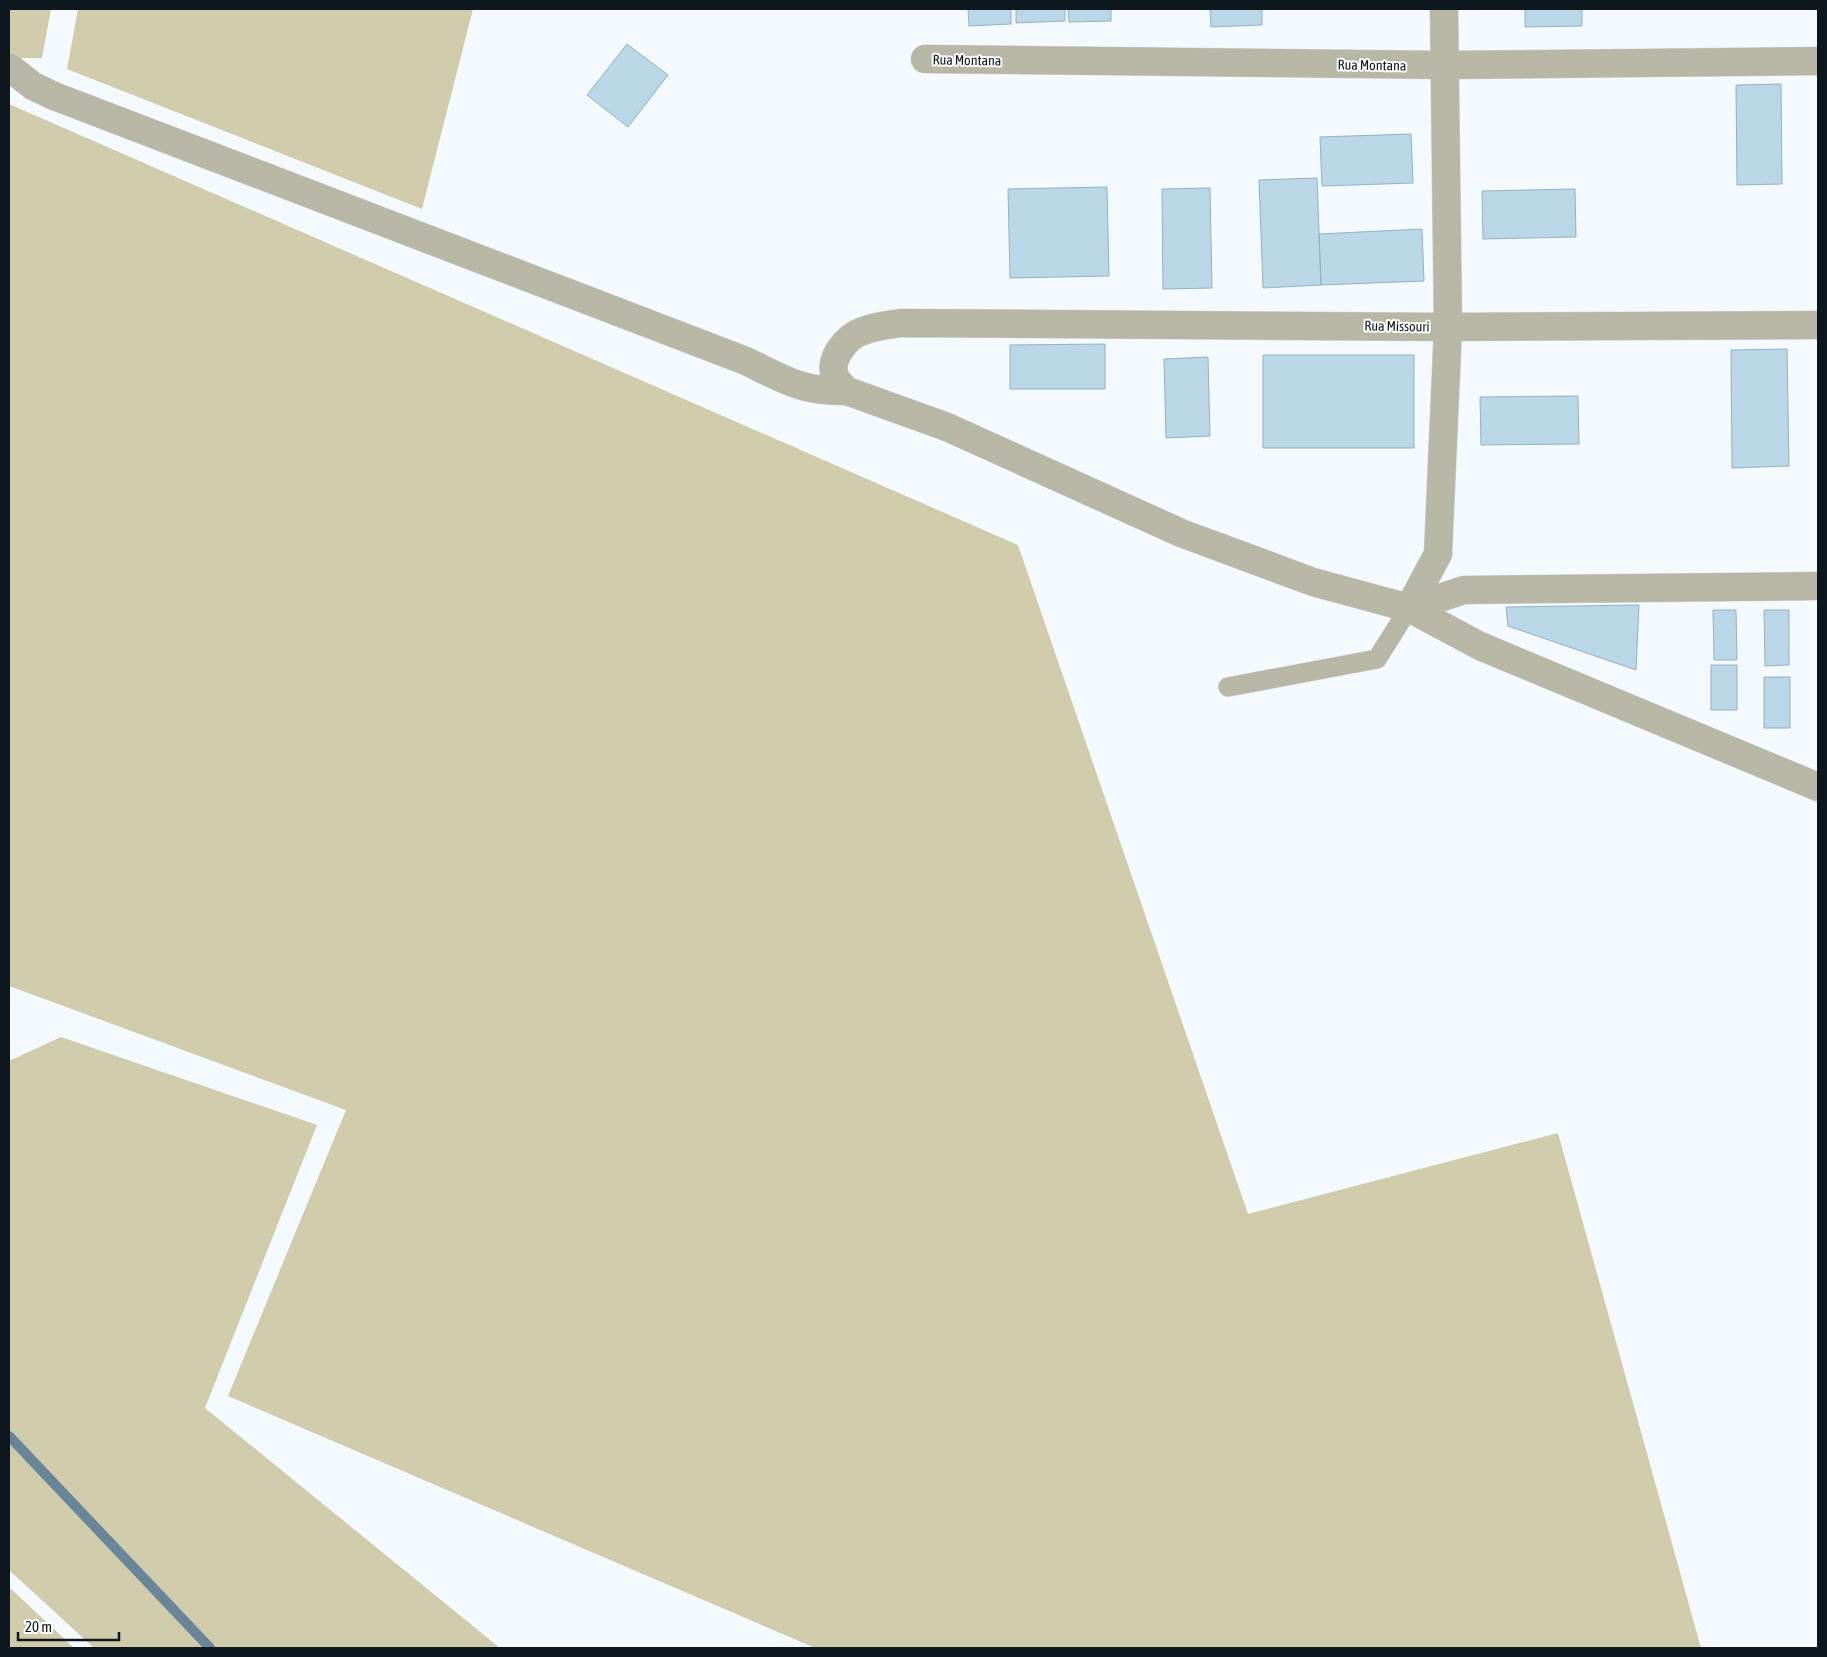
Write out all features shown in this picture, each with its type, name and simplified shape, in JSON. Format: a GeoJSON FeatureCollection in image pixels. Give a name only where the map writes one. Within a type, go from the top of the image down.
{"type":"FeatureCollection","features":[{"type":"Feature","properties":{"kind":"street"},"geometry":{"type":"LineString","coordinates":[[1409,608],[1438,554],[1448,327],[1444,9]]}},
{"type":"Feature","properties":{"kind":"street","name":"Rua Montana"},"geometry":{"type":"LineString","coordinates":[[925,59],[1444,66],[1818,62]]}},
{"type":"Feature","properties":{"kind":"street"},"geometry":{"type":"LineString","coordinates":[[9,67],[33,86],[54,96],[746,361],[798,385],[822,391],[847,391],[947,427],[1181,533],[1313,582],[1409,608],[1480,646],[1818,787]]}},
{"type":"Feature","properties":{"kind":"street","name":"Rua Missouri"},"geometry":{"type":"LineString","coordinates":[[847,391],[836,378],[833,369],[836,355],[850,338],[861,331],[901,323],[976,322],[1448,327],[1818,326]]}},
{"type":"Feature","properties":{"kind":"street"},"geometry":{"type":"LineString","coordinates":[[1409,608],[1464,590],[1818,586]]}},
{"type":"Feature","properties":{"kind":"lane"},"geometry":{"type":"LineString","coordinates":[[1228,687],[1377,659],[1409,608]]}},
{"type":"Feature","properties":{"kind":"shaded area"},"geometry":{"type":"Polygon","coordinates":[[[9,9],[51,9],[42,58],[9,58],[9,9]]]}},
{"type":"Feature","properties":{"kind":"shaded area"},"geometry":{"type":"Polygon","coordinates":[[[78,9],[473,9],[422,209],[67,69],[78,9]]]}},
{"type":"Feature","properties":{"kind":"shaded area"},"geometry":{"type":"Polygon","coordinates":[[[9,104],[1018,545],[1248,1214],[1558,1133],[1701,1648],[815,1648],[228,1396],[346,1110],[9,986],[9,104]]]}},
{"type":"Feature","properties":{"kind":"shaded area"},"geometry":{"type":"Polygon","coordinates":[[[61,1037],[317,1125],[205,1408],[500,1648],[94,1648],[9,1570],[9,1061],[61,1037]]]}},
{"type":"Feature","properties":{"kind":"shaded area"},"geometry":{"type":"Polygon","coordinates":[[[9,1587],[74,1648],[9,1648],[9,1587]]]}},
{"type":"Feature","properties":{"kind":"building"},"geometry":{"type":"Polygon","coordinates":[[[968,9],[1011,9],[1011,24],[969,26],[968,9]]]}},
{"type":"Feature","properties":{"kind":"building"},"geometry":{"type":"Polygon","coordinates":[[[1016,9],[1065,9],[1065,21],[1016,23],[1016,9]]]}},
{"type":"Feature","properties":{"kind":"building"},"geometry":{"type":"Polygon","coordinates":[[[1068,9],[1111,9],[1111,21],[1069,22],[1068,9]]]}},
{"type":"Feature","properties":{"kind":"building"},"geometry":{"type":"Polygon","coordinates":[[[1210,9],[1262,9],[1262,25],[1211,27],[1210,9]]]}},
{"type":"Feature","properties":{"kind":"building"},"geometry":{"type":"Polygon","coordinates":[[[1525,9],[1582,9],[1582,26],[1525,27],[1525,9]]]}},
{"type":"Feature","properties":{"kind":"building"},"geometry":{"type":"Polygon","coordinates":[[[627,44],[668,75],[628,127],[587,95],[627,44]]]}},
{"type":"Feature","properties":{"kind":"building"},"geometry":{"type":"Polygon","coordinates":[[[1781,84],[1782,184],[1737,185],[1736,85],[1781,84]]]}},
{"type":"Feature","properties":{"kind":"building"},"geometry":{"type":"Polygon","coordinates":[[[1411,134],[1413,183],[1322,186],[1320,137],[1411,134]]]}},
{"type":"Feature","properties":{"kind":"building"},"geometry":{"type":"Polygon","coordinates":[[[1317,178],[1321,285],[1263,288],[1259,180],[1317,178]]]}},
{"type":"Feature","properties":{"kind":"building"},"geometry":{"type":"Polygon","coordinates":[[[1107,187],[1109,276],[1010,278],[1008,189],[1107,187]]]}},
{"type":"Feature","properties":{"kind":"building"},"geometry":{"type":"Polygon","coordinates":[[[1210,188],[1212,288],[1163,289],[1162,189],[1210,188]]]}},
{"type":"Feature","properties":{"kind":"building"},"geometry":{"type":"Polygon","coordinates":[[[1575,189],[1576,237],[1483,239],[1482,191],[1575,189]]]}},
{"type":"Feature","properties":{"kind":"building"},"geometry":{"type":"Polygon","coordinates":[[[1422,229],[1424,281],[1321,285],[1319,234],[1422,229]]]}},
{"type":"Feature","properties":{"kind":"building"},"geometry":{"type":"Polygon","coordinates":[[[1105,344],[1105,389],[1010,389],[1010,345],[1105,344]]]}},
{"type":"Feature","properties":{"kind":"building"},"geometry":{"type":"Polygon","coordinates":[[[1787,349],[1789,466],[1732,468],[1731,350],[1787,349]]]}},
{"type":"Feature","properties":{"kind":"building"},"geometry":{"type":"Polygon","coordinates":[[[1263,355],[1414,355],[1414,448],[1263,448],[1263,355]]]}},
{"type":"Feature","properties":{"kind":"building"},"geometry":{"type":"Polygon","coordinates":[[[1208,357],[1210,436],[1166,438],[1164,359],[1208,357]]]}},
{"type":"Feature","properties":{"kind":"building"},"geometry":{"type":"Polygon","coordinates":[[[1578,396],[1579,444],[1481,445],[1480,397],[1578,396]]]}},
{"type":"Feature","properties":{"kind":"building"},"geometry":{"type":"Polygon","coordinates":[[[1639,605],[1636,670],[1508,626],[1506,607],[1639,605]]]}},
{"type":"Feature","properties":{"kind":"building"},"geometry":{"type":"Polygon","coordinates":[[[1713,610],[1736,610],[1737,660],[1714,660],[1713,610]]]}},
{"type":"Feature","properties":{"kind":"building"},"geometry":{"type":"Polygon","coordinates":[[[1764,610],[1789,610],[1789,665],[1765,666],[1764,610]]]}},
{"type":"Feature","properties":{"kind":"building"},"geometry":{"type":"Polygon","coordinates":[[[1711,665],[1737,665],[1737,710],[1711,710],[1711,665]]]}},
{"type":"Feature","properties":{"kind":"building"},"geometry":{"type":"Polygon","coordinates":[[[1764,677],[1790,677],[1790,728],[1764,728],[1764,677]]]}},
{"type":"Feature","properties":{"kind":"waterway"},"geometry":{"type":"LineString","coordinates":[[9,1436],[210,1648]]}}]}
